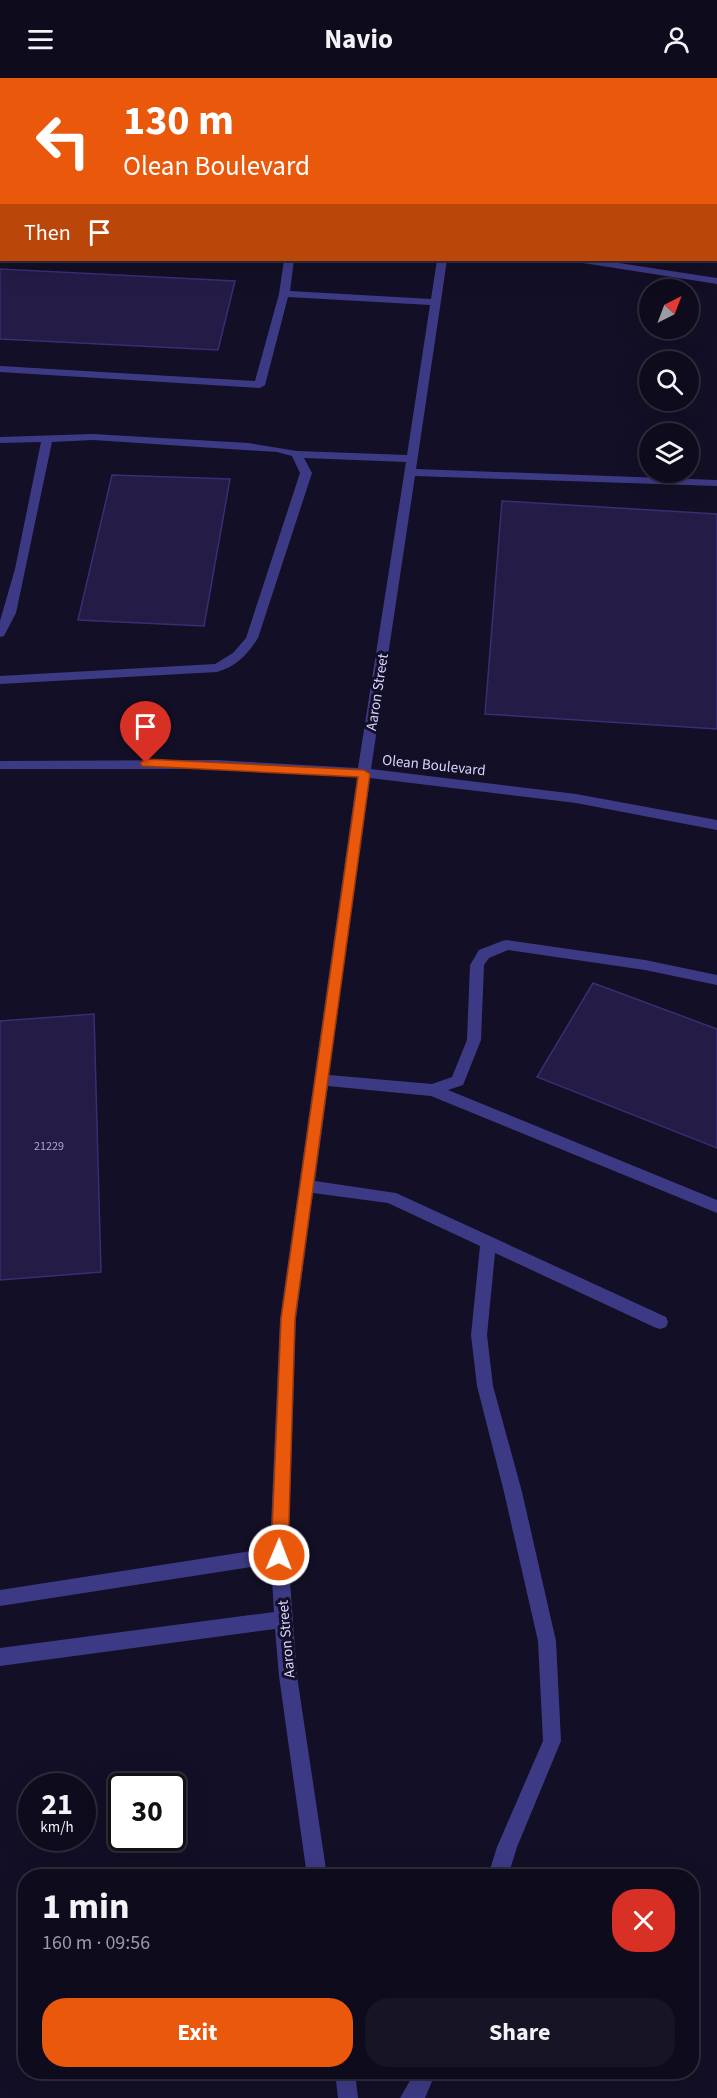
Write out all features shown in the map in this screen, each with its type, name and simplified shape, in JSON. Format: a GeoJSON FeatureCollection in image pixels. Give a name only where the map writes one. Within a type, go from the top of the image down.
{"type":"FeatureCollection","features":[{"type":"Feature","properties":{"kind":"street"},"geometry":{"type":"LineString","coordinates":[[0,369],[260,385],[284,294],[289,261]]}},
{"type":"Feature","properties":{"kind":"street","name":"Aaron Street"},"geometry":{"type":"LineString","coordinates":[[316,1869],[288,1676],[279,1555],[288,1319],[364,774],[442,261]]}},
{"type":"Feature","properties":{"kind":"street"},"geometry":{"type":"LineString","coordinates":[[589,261],[717,281]]}},
{"type":"Feature","properties":{"kind":"street"},"geometry":{"type":"LineString","coordinates":[[641,269],[648,261]]}},
{"type":"Feature","properties":{"kind":"street"},"geometry":{"type":"LineString","coordinates":[[284,294],[436,302]]}},
{"type":"Feature","properties":{"kind":"street"},"geometry":{"type":"LineString","coordinates":[[0,440],[93,437],[248,446],[297,454],[411,465],[717,483]]}},
{"type":"Feature","properties":{"kind":"street"},"geometry":{"type":"LineString","coordinates":[[0,633],[10,613],[21,569],[47,439]]}},
{"type":"Feature","properties":{"kind":"street"},"geometry":{"type":"LineString","coordinates":[[0,680],[217,668],[235,659],[244,651],[252,638],[306,473],[297,454]]}},
{"type":"Feature","properties":{"kind":"street","name":"Olean Boulevard"},"geometry":{"type":"LineString","coordinates":[[0,765],[167,763],[364,774],[511,789],[658,812],[717,825]]}},
{"type":"Feature","properties":{"kind":"street"},"geometry":{"type":"LineString","coordinates":[[432,1090],[458,1081],[474,1040],[477,965],[484,954],[491,951],[507,945],[645,965],[717,981]]}},
{"type":"Feature","properties":{"kind":"street"},"geometry":{"type":"LineString","coordinates":[[321,1080],[432,1090],[717,1207]]}},
{"type":"Feature","properties":{"kind":"street"},"geometry":{"type":"LineString","coordinates":[[306,1186],[390,1197],[660,1322]]}},
{"type":"Feature","properties":{"kind":"street"},"geometry":{"type":"LineString","coordinates":[[488,1244],[479,1335],[485,1386],[513,1492],[547,1641],[552,1741],[507,1847],[500,1869]]}},
{"type":"Feature","properties":{"kind":"street"},"geometry":{"type":"LineString","coordinates":[[0,1598],[279,1555]]}},
{"type":"Feature","properties":{"kind":"street"},"geometry":{"type":"LineString","coordinates":[[0,1657],[284,1619]]}},
{"type":"Feature","properties":{"kind":"street"},"geometry":{"type":"LineString","coordinates":[[346,2079],[348,2098]]}},
{"type":"Feature","properties":{"kind":"street"},"geometry":{"type":"LineString","coordinates":[[410,2098],[417,2091],[423,2079]]}},
{"type":"Feature","properties":{"kind":"building"},"geometry":{"type":"Polygon","coordinates":[[[0,269],[235,281],[218,350],[0,339],[0,269]]]}},
{"type":"Feature","properties":{"kind":"building"},"geometry":{"type":"Polygon","coordinates":[[[112,475],[230,479],[204,626],[78,620],[112,475]]]}},
{"type":"Feature","properties":{"kind":"building"},"geometry":{"type":"Polygon","coordinates":[[[502,501],[717,514],[717,729],[485,714],[502,501]]]}},
{"type":"Feature","properties":{"kind":"building"},"geometry":{"type":"Polygon","coordinates":[[[593,983],[717,1029],[717,1148],[537,1077],[593,983]]]}},
{"type":"Feature","properties":{"kind":"building"},"geometry":{"type":"Polygon","coordinates":[[[94,1014],[101,1272],[0,1280],[0,1021],[94,1014]]]}},
{"type":"Feature","properties":{"kind":"route"},"geometry":{"type":"LineString","coordinates":[[146,763],[364,774],[288,1319],[279,1555]]}}]}
